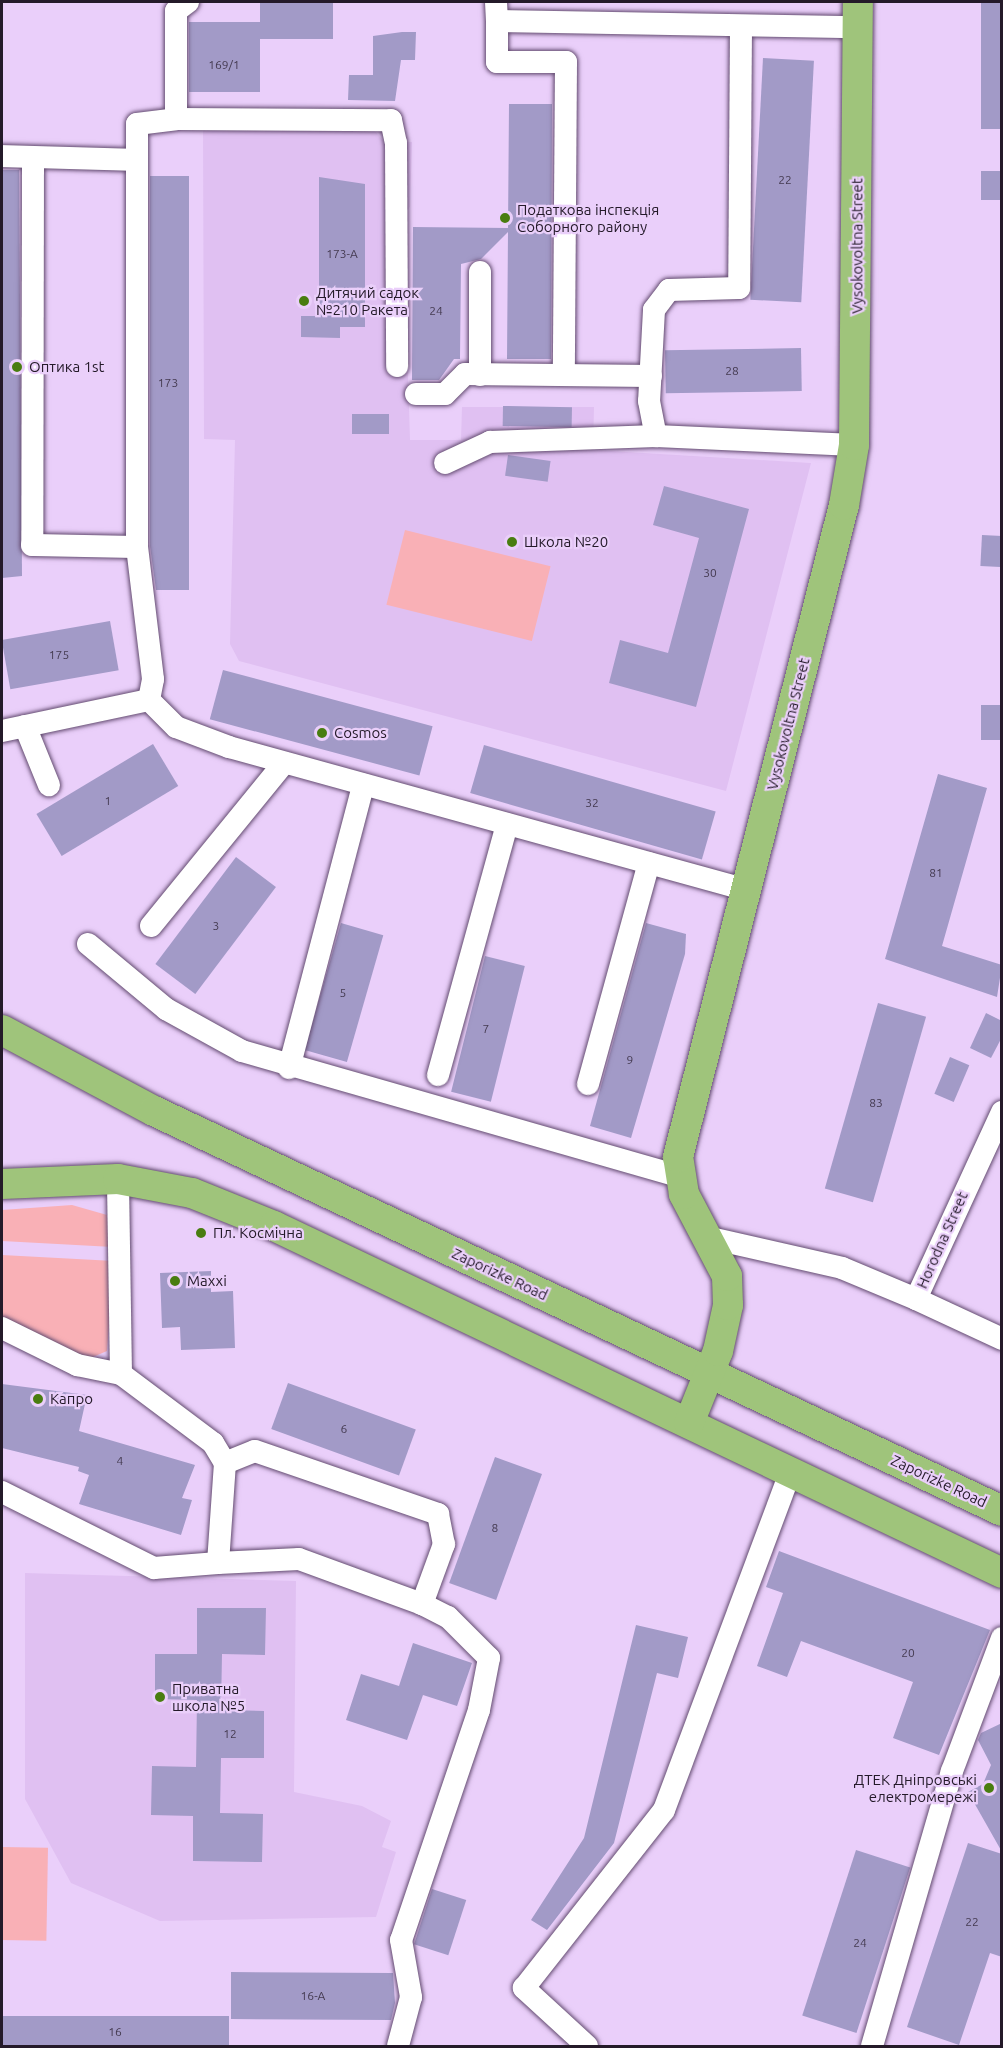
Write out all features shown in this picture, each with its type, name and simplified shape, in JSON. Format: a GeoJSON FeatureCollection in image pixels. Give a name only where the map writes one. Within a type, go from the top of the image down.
{"type":"FeatureCollection","features":[{"type":"Feature","properties":{"kind":"main road","name":"Vysokovoltna Street"},"geometry":{"type":"LineString","coordinates":[[689,1423],[710,1372],[728,1305],[727,1276],[706,1237],[679,1176],[678,1157],[844,505],[854,445],[858,14]]}},
{"type":"Feature","properties":{"kind":"main road","name":"Zaporizke Road"},"geometry":{"type":"LineString","coordinates":[[2,1030],[154,1111],[1002,1511]]}},
{"type":"Feature","properties":{"kind":"main road"},"geometry":{"type":"LineString","coordinates":[[2,1184],[118,1179],[192,1193],[274,1226],[1002,1573]]}},
{"type":"Feature","properties":{"kind":"street"},"geometry":{"type":"LineString","coordinates":[[176,119],[176,11],[188,2]]}},
{"type":"Feature","properties":{"kind":"street"},"geometry":{"type":"LineString","coordinates":[[564,375],[566,62],[497,62],[497,11],[741,26],[858,14]]}},
{"type":"Feature","properties":{"kind":"street"},"geometry":{"type":"LineString","coordinates":[[656,436],[651,376],[654,310],[669,290],[739,288],[741,26]]}},
{"type":"Feature","properties":{"kind":"street"},"geometry":{"type":"LineString","coordinates":[[149,700],[153,679],[137,547],[137,124],[176,119],[392,120],[397,366]]}},
{"type":"Feature","properties":{"kind":"street"},"geometry":{"type":"LineString","coordinates":[[2,156],[33,159],[137,160]]}},
{"type":"Feature","properties":{"kind":"street"},"geometry":{"type":"LineString","coordinates":[[33,159],[32,545],[137,547]]}},
{"type":"Feature","properties":{"kind":"street"},"geometry":{"type":"LineString","coordinates":[[480,272],[480,375]]}},
{"type":"Feature","properties":{"kind":"street"},"geometry":{"type":"LineString","coordinates":[[416,394],[445,394],[465,374],[651,376]]}},
{"type":"Feature","properties":{"kind":"street"},"geometry":{"type":"LineString","coordinates":[[445,463],[490,442],[656,436],[854,445]]}},
{"type":"Feature","properties":{"kind":"street"},"geometry":{"type":"LineString","coordinates":[[2,731],[149,700]]}},
{"type":"Feature","properties":{"kind":"street"},"geometry":{"type":"LineString","coordinates":[[149,700],[176,727],[284,763],[747,890]]}},
{"type":"Feature","properties":{"kind":"street"},"geometry":{"type":"LineString","coordinates":[[25,726],[49,785]]}},
{"type":"Feature","properties":{"kind":"street"},"geometry":{"type":"LineString","coordinates":[[151,926],[284,763]]}},
{"type":"Feature","properties":{"kind":"street"},"geometry":{"type":"LineString","coordinates":[[289,1068],[363,785]]}},
{"type":"Feature","properties":{"kind":"street"},"geometry":{"type":"LineString","coordinates":[[438,1075],[507,824]]}},
{"type":"Feature","properties":{"kind":"street"},"geometry":{"type":"LineString","coordinates":[[588,1084],[649,863]]}},
{"type":"Feature","properties":{"kind":"street"},"geometry":{"type":"LineString","coordinates":[[88,944],[166,1009],[242,1052],[289,1068],[679,1176]]}},
{"type":"Feature","properties":{"kind":"street","name":"Horodna Street"},"geometry":{"type":"LineString","coordinates":[[706,1237],[842,1268],[916,1299],[1002,1112]]}},
{"type":"Feature","properties":{"kind":"street"},"geometry":{"type":"LineString","coordinates":[[118,1179],[121,1374]]}},
{"type":"Feature","properties":{"kind":"street"},"geometry":{"type":"LineString","coordinates":[[916,1299],[1002,1339]]}},
{"type":"Feature","properties":{"kind":"street"},"geometry":{"type":"LineString","coordinates":[[2,1328],[77,1365],[121,1374],[213,1443],[225,1463],[218,1563]]}},
{"type":"Feature","properties":{"kind":"street"},"geometry":{"type":"LineString","coordinates":[[225,1463],[255,1451],[438,1514],[444,1544],[422,1604]]}},
{"type":"Feature","properties":{"kind":"street"},"geometry":{"type":"LineString","coordinates":[[587,2046],[524,1988],[664,1809],[791,1471]]}},
{"type":"Feature","properties":{"kind":"street"},"geometry":{"type":"LineString","coordinates":[[2,1492],[154,1568],[298,1559],[422,1604],[477,1642],[490,1663],[401,1940],[411,1997],[398,2046]]}},
{"type":"Feature","properties":{"kind":"street"},"geometry":{"type":"LineString","coordinates":[[872,2046],[952,1771],[1002,1638]]}},
{"type":"Feature","properties":{"kind":"shaded area","name":"Школа №20"},"geometry":{"type":"Polygon","coordinates":[[[203,130],[374,130],[385,143],[412,142],[410,207],[403,215],[410,440],[461,440],[462,407],[594,407],[593,450],[811,463],[726,791],[239,661],[230,644],[235,440],[204,439],[203,130]]]}},
{"type":"Feature","properties":{"kind":"shaded area"},"geometry":{"type":"Polygon","coordinates":[[[405,530],[551,566],[532,641],[386,605],[405,530]]]}},
{"type":"Feature","properties":{"kind":"shaded area"},"geometry":{"type":"Polygon","coordinates":[[[72,1205],[107,1215],[113,1247],[2,1241],[2,1210],[72,1205]]]}},
{"type":"Feature","properties":{"kind":"shaded area"},"geometry":{"type":"Polygon","coordinates":[[[2,1255],[114,1261],[107,1351],[86,1360],[2,1321],[2,1255]]]}},
{"type":"Feature","properties":{"kind":"shaded area","name":"Приватна школа №5"},"geometry":{"type":"Polygon","coordinates":[[[25,1573],[296,1581],[294,1792],[362,1806],[391,1821],[382,1847],[396,1852],[376,1917],[160,1921],[71,1883],[25,1799],[25,1573]]]}},
{"type":"Feature","properties":{"kind":"shaded area"},"geometry":{"type":"Polygon","coordinates":[[[2,1847],[48,1848],[46,1941],[2,1940],[2,1847]]]}},
{"type":"Feature","properties":{"kind":"building"},"geometry":{"type":"Polygon","coordinates":[[[260,2],[333,2],[333,39],[260,39],[260,92],[189,92],[189,22],[260,22],[260,2]]]}},
{"type":"Feature","properties":{"kind":"building"},"geometry":{"type":"Polygon","coordinates":[[[981,2],[1002,2],[1002,129],[981,129],[981,2]]]}},
{"type":"Feature","properties":{"kind":"building"},"geometry":{"type":"Polygon","coordinates":[[[416,32],[415,60],[401,60],[395,101],[348,100],[349,75],[373,75],[373,36],[416,32]]]}},
{"type":"Feature","properties":{"kind":"building"},"geometry":{"type":"Polygon","coordinates":[[[763,58],[814,61],[801,302],[750,300],[763,58]]]}},
{"type":"Feature","properties":{"kind":"building"},"geometry":{"type":"Polygon","coordinates":[[[509,104],[552,104],[551,359],[507,359],[508,232],[481,259],[461,264],[460,359],[454,359],[439,380],[412,380],[413,227],[508,228],[509,104]]]}},
{"type":"Feature","properties":{"kind":"building"},"geometry":{"type":"Polygon","coordinates":[[[2,170],[19,170],[22,576],[2,578],[2,170]]]}},
{"type":"Feature","properties":{"kind":"building"},"geometry":{"type":"Polygon","coordinates":[[[981,171],[1002,171],[1002,200],[981,200],[981,171]]]}},
{"type":"Feature","properties":{"kind":"building"},"geometry":{"type":"Polygon","coordinates":[[[150,176],[189,176],[189,590],[156,590],[150,546],[150,176]]]}},
{"type":"Feature","properties":{"kind":"building"},"geometry":{"type":"Polygon","coordinates":[[[319,177],[365,184],[365,327],[340,327],[340,338],[301,337],[301,316],[319,316],[319,177]]]}},
{"type":"Feature","properties":{"kind":"building"},"geometry":{"type":"Polygon","coordinates":[[[801,348],[802,391],[666,393],[665,350],[801,348]]]}},
{"type":"Feature","properties":{"kind":"building"},"geometry":{"type":"Polygon","coordinates":[[[503,406],[572,407],[572,427],[503,426],[503,406]]]}},
{"type":"Feature","properties":{"kind":"building"},"geometry":{"type":"Polygon","coordinates":[[[352,414],[389,414],[389,434],[352,434],[352,414]]]}},
{"type":"Feature","properties":{"kind":"building"},"geometry":{"type":"Polygon","coordinates":[[[508,455],[551,461],[548,482],[505,476],[508,455]]]}},
{"type":"Feature","properties":{"kind":"building"},"geometry":{"type":"Polygon","coordinates":[[[664,486],[749,509],[696,707],[609,683],[620,640],[668,653],[699,538],[653,525],[664,486]]]}},
{"type":"Feature","properties":{"kind":"building"},"geometry":{"type":"Polygon","coordinates":[[[982,535],[1002,536],[1000,567],[980,566],[982,535]]]}},
{"type":"Feature","properties":{"kind":"building"},"geometry":{"type":"Polygon","coordinates":[[[110,621],[119,670],[10,689],[2,640],[110,621]]]}},
{"type":"Feature","properties":{"kind":"building"},"geometry":{"type":"Polygon","coordinates":[[[223,670],[433,726],[419,775],[210,719],[223,670]]]}},
{"type":"Feature","properties":{"kind":"building"},"geometry":{"type":"Polygon","coordinates":[[[981,705],[1001,705],[1001,740],[981,740],[981,705]]]}},
{"type":"Feature","properties":{"kind":"building"},"geometry":{"type":"Polygon","coordinates":[[[153,744],[178,786],[62,856],[36,814],[153,744]]]}},
{"type":"Feature","properties":{"kind":"building"},"geometry":{"type":"Polygon","coordinates":[[[484,745],[716,811],[702,859],[470,793],[484,745]]]}},
{"type":"Feature","properties":{"kind":"building"},"geometry":{"type":"Polygon","coordinates":[[[938,774],[987,788],[942,946],[1002,965],[997,997],[885,959],[938,774]]]}},
{"type":"Feature","properties":{"kind":"building"},"geometry":{"type":"Polygon","coordinates":[[[236,857],[276,887],[195,994],[155,964],[236,857]]]}},
{"type":"Feature","properties":{"kind":"building"},"geometry":{"type":"Polygon","coordinates":[[[341,923],[383,935],[347,1062],[305,1050],[341,923]]]}},
{"type":"Feature","properties":{"kind":"building"},"geometry":{"type":"Polygon","coordinates":[[[646,923],[686,934],[685,954],[631,1138],[590,1126],[646,923]]]}},
{"type":"Feature","properties":{"kind":"building"},"geometry":{"type":"Polygon","coordinates":[[[485,956],[525,966],[491,1102],[451,1092],[485,956]]]}},
{"type":"Feature","properties":{"kind":"building"},"geometry":{"type":"Polygon","coordinates":[[[878,1003],[926,1017],[873,1202],[825,1189],[878,1003]]]}},
{"type":"Feature","properties":{"kind":"building"},"geometry":{"type":"Polygon","coordinates":[[[986,1013],[1002,1021],[1002,1037],[991,1058],[970,1048],[986,1013]]]}},
{"type":"Feature","properties":{"kind":"building"},"geometry":{"type":"Polygon","coordinates":[[[950,1057],[969,1065],[954,1102],[934,1094],[950,1057]]]}},
{"type":"Feature","properties":{"kind":"building"},"geometry":{"type":"Polygon","coordinates":[[[211,1271],[211,1292],[233,1291],[235,1348],[181,1350],[180,1327],[162,1328],[160,1273],[211,1271]]]}},
{"type":"Feature","properties":{"kind":"building"},"geometry":{"type":"Polygon","coordinates":[[[288,1383],[416,1430],[399,1476],[271,1429],[288,1383]]]}},
{"type":"Feature","properties":{"kind":"building"},"geometry":{"type":"Polygon","coordinates":[[[2,1384],[87,1395],[79,1431],[195,1465],[182,1498],[192,1500],[181,1535],[79,1504],[89,1475],[78,1471],[79,1467],[2,1448],[2,1384]]]}},
{"type":"Feature","properties":{"kind":"building"},"geometry":{"type":"Polygon","coordinates":[[[495,1457],[542,1474],[496,1600],[449,1583],[495,1457]]]}},
{"type":"Feature","properties":{"kind":"building"},"geometry":{"type":"Polygon","coordinates":[[[779,1551],[990,1630],[939,1755],[893,1738],[913,1682],[801,1641],[787,1677],[757,1666],[783,1593],[766,1587],[779,1551]]]}},
{"type":"Feature","properties":{"kind":"building"},"geometry":{"type":"Polygon","coordinates":[[[197,1608],[266,1608],[265,1655],[222,1654],[221,1710],[264,1711],[264,1758],[221,1758],[220,1813],[263,1814],[262,1862],[193,1861],[193,1816],[151,1815],[152,1766],[196,1767],[197,1700],[155,1699],[155,1654],[197,1654],[197,1608]]]}},
{"type":"Feature","properties":{"kind":"building"},"geometry":{"type":"Polygon","coordinates":[[[636,1625],[688,1637],[678,1678],[657,1673],[614,1843],[547,1930],[531,1920],[584,1838],[636,1625]]]}},
{"type":"Feature","properties":{"kind":"building"},"geometry":{"type":"Polygon","coordinates":[[[413,1643],[472,1663],[457,1706],[423,1695],[407,1740],[346,1720],[361,1674],[399,1686],[413,1643]]]}},
{"type":"Feature","properties":{"kind":"building","name":"ДТЕК Дніпровські електромережі"},"geometry":{"type":"Polygon","coordinates":[[[1002,1723],[1002,1852],[968,1792],[983,1784],[991,1765],[978,1740],[981,1733],[1002,1723]]]}},
{"type":"Feature","properties":{"kind":"building"},"geometry":{"type":"Polygon","coordinates":[[[968,1843],[1002,1854],[1002,1957],[990,1953],[959,2045],[907,2027],[968,1843]]]}},
{"type":"Feature","properties":{"kind":"building"},"geometry":{"type":"Polygon","coordinates":[[[856,1850],[910,1868],[856,2033],[802,2015],[856,1850]]]}},
{"type":"Feature","properties":{"kind":"building"},"geometry":{"type":"Polygon","coordinates":[[[432,1889],[466,1900],[448,1955],[414,1944],[432,1889]]]}},
{"type":"Feature","properties":{"kind":"building"},"geometry":{"type":"Polygon","coordinates":[[[231,1972],[393,1973],[395,2003],[391,2020],[231,2019],[231,1972]]]}},
{"type":"Feature","properties":{"kind":"building"},"geometry":{"type":"Polygon","coordinates":[[[2,2016],[229,2016],[229,2046],[2,2046],[2,2016]]]}},
{"type":"Feature","properties":{"kind":"place","name":"Податкова інспекція Соборного району"},"geometry":{"type":"Point","coordinates":[505,218]}},
{"type":"Feature","properties":{"kind":"place","name":"Дитячий садок №210 Ракета"},"geometry":{"type":"Point","coordinates":[304,301]}},
{"type":"Feature","properties":{"kind":"place","name":"Оптика 1st"},"geometry":{"type":"Point","coordinates":[17,367]}},
{"type":"Feature","properties":{"kind":"place","name":"Школа №20"},"geometry":{"type":"Point","coordinates":[512,542]}},
{"type":"Feature","properties":{"kind":"place","name":"Cosmos"},"geometry":{"type":"Point","coordinates":[322,733]}},
{"type":"Feature","properties":{"kind":"place","name":"Пл. Космічна"},"geometry":{"type":"Point","coordinates":[201,1233]}},
{"type":"Feature","properties":{"kind":"place","name":"Maxxi"},"geometry":{"type":"Point","coordinates":[175,1281]}},
{"type":"Feature","properties":{"kind":"place","name":"Капро"},"geometry":{"type":"Point","coordinates":[38,1399]}},
{"type":"Feature","properties":{"kind":"place","name":"Приватна школа №5"},"geometry":{"type":"Point","coordinates":[160,1697]}},
{"type":"Feature","properties":{"kind":"place","name":"ДТЕК Дніпровські електромережі"},"geometry":{"type":"Point","coordinates":[989,1788]}}]}
